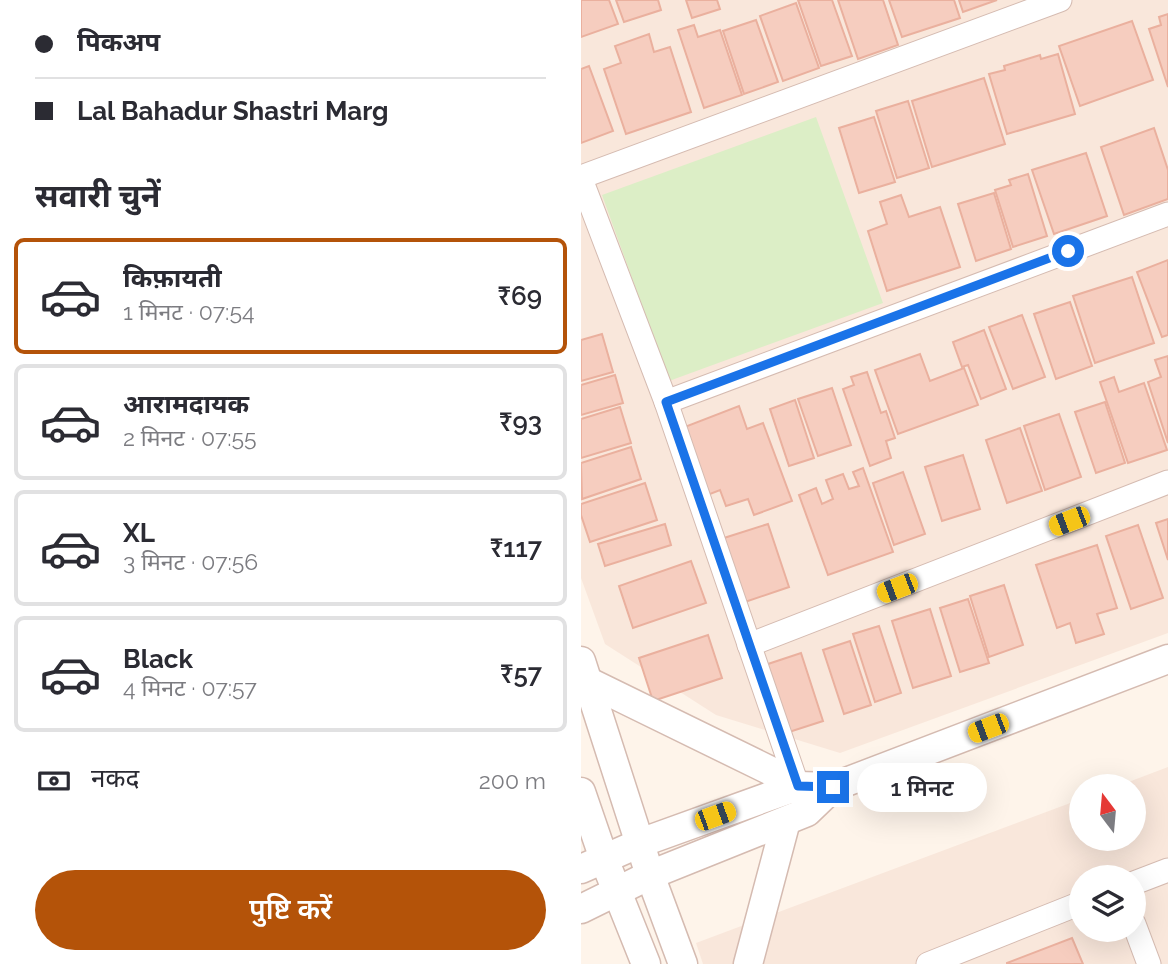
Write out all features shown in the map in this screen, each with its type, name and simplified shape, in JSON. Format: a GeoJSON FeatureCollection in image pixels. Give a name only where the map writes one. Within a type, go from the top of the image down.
{"type":"FeatureCollection","features":[{"type":"Feature","properties":{"kind":"street"},"geometry":{"type":"LineString","coordinates":[[748,964],[797,806],[748,645],[666,402],[581,178],[1060,0]]}},
{"type":"Feature","properties":{"kind":"street"},"geometry":{"type":"LineString","coordinates":[[666,402],[1168,214]]}},
{"type":"Feature","properties":{"kind":"street"},"geometry":{"type":"LineString","coordinates":[[748,645],[1168,482]]}},
{"type":"Feature","properties":{"kind":"street"},"geometry":{"type":"LineString","coordinates":[[581,909],[833,787],[1168,659]]}},
{"type":"Feature","properties":{"kind":"street"},"geometry":{"type":"LineString","coordinates":[[584,671],[775,773],[797,806]]}},
{"type":"Feature","properties":{"kind":"street"},"geometry":{"type":"LineString","coordinates":[[584,671],[650,875],[683,964]]}},
{"type":"Feature","properties":{"kind":"street"},"geometry":{"type":"LineString","coordinates":[[581,792],[592,864],[617,891],[646,964]]}},
{"type":"Feature","properties":{"kind":"street"},"geometry":{"type":"LineString","coordinates":[[592,864],[640,843],[797,806]]}},
{"type":"Feature","properties":{"kind":"street"},"geometry":{"type":"LineString","coordinates":[[1146,878],[1168,870]]}},
{"type":"Feature","properties":{"kind":"street"},"geometry":{"type":"LineString","coordinates":[[927,964],[1069,908]]}},
{"type":"Feature","properties":{"kind":"street"},"geometry":{"type":"LineString","coordinates":[[1141,942],[1149,964]]}},
{"type":"Feature","properties":{"kind":"shaded area"},"geometry":{"type":"Polygon","coordinates":[[[581,0],[1168,0],[1168,633],[840,753],[716,715],[605,644],[581,578],[581,0]]]}},
{"type":"Feature","properties":{"kind":"shaded area"},"geometry":{"type":"Polygon","coordinates":[[[1168,767],[1168,964],[703,964],[696,943],[1069,803],[1069,851],[1146,851],[1146,775],[1168,767]]]}},
{"type":"Feature","properties":{"kind":"green space"},"geometry":{"type":"Polygon","coordinates":[[[816,117],[883,303],[669,381],[602,195],[816,117]]]}},
{"type":"Feature","properties":{"kind":"building"},"geometry":{"type":"Polygon","coordinates":[[[581,0],[609,0],[618,24],[581,37],[581,0]]]}},
{"type":"Feature","properties":{"kind":"building"},"geometry":{"type":"Polygon","coordinates":[[[616,0],[658,0],[661,10],[624,22],[616,0]]]}},
{"type":"Feature","properties":{"kind":"building"},"geometry":{"type":"Polygon","coordinates":[[[686,0],[717,0],[720,9],[692,18],[686,0]]]}},
{"type":"Feature","properties":{"kind":"building"},"geometry":{"type":"Polygon","coordinates":[[[798,0],[832,0],[852,56],[821,66],[798,0]]]}},
{"type":"Feature","properties":{"kind":"building"},"geometry":{"type":"Polygon","coordinates":[[[838,0],[883,0],[898,45],[858,59],[838,0]]]}},
{"type":"Feature","properties":{"kind":"building"},"geometry":{"type":"Polygon","coordinates":[[[889,0],[954,0],[960,18],[902,37],[889,0]]]}},
{"type":"Feature","properties":{"kind":"building"},"geometry":{"type":"Polygon","coordinates":[[[959,0],[997,0],[963,12],[959,0]]]}},
{"type":"Feature","properties":{"kind":"building"},"geometry":{"type":"Polygon","coordinates":[[[796,3],[819,68],[783,81],[760,16],[796,3]]]}},
{"type":"Feature","properties":{"kind":"building"},"geometry":{"type":"Polygon","coordinates":[[[1168,14],[1168,87],[1149,29],[1161,25],[1159,17],[1168,14]]]}},
{"type":"Feature","properties":{"kind":"building"},"geometry":{"type":"Polygon","coordinates":[[[756,20],[778,82],[744,94],[723,31],[756,20]]]}},
{"type":"Feature","properties":{"kind":"building"},"geometry":{"type":"Polygon","coordinates":[[[1132,21],[1153,80],[1080,106],[1059,46],[1132,21]]]}},
{"type":"Feature","properties":{"kind":"building"},"geometry":{"type":"Polygon","coordinates":[[[694,25],[698,37],[720,30],[742,95],[704,108],[678,30],[694,25]]]}},
{"type":"Feature","properties":{"kind":"building"},"geometry":{"type":"Polygon","coordinates":[[[649,34],[654,52],[670,47],[691,112],[626,134],[604,69],[621,63],[615,46],[649,34]]]}},
{"type":"Feature","properties":{"kind":"building"},"geometry":{"type":"Polygon","coordinates":[[[1058,54],[1075,114],[1007,134],[989,74],[1005,70],[1004,66],[1040,55],[1041,59],[1058,54]]]}},
{"type":"Feature","properties":{"kind":"building"},"geometry":{"type":"Polygon","coordinates":[[[589,66],[613,131],[581,143],[581,69],[589,66]]]}},
{"type":"Feature","properties":{"kind":"building"},"geometry":{"type":"Polygon","coordinates":[[[984,78],[1005,144],[932,167],[912,101],[984,78]]]}},
{"type":"Feature","properties":{"kind":"building"},"geometry":{"type":"Polygon","coordinates":[[[908,101],[929,168],[897,178],[876,111],[908,101]]]}},
{"type":"Feature","properties":{"kind":"building"},"geometry":{"type":"Polygon","coordinates":[[[874,117],[895,182],[859,193],[839,128],[874,117]]]}},
{"type":"Feature","properties":{"kind":"building"},"geometry":{"type":"Polygon","coordinates":[[[1154,128],[1168,170],[1168,199],[1124,215],[1101,147],[1154,128]]]}},
{"type":"Feature","properties":{"kind":"building"},"geometry":{"type":"Polygon","coordinates":[[[1086,153],[1107,216],[1054,234],[1032,170],[1086,153]]]}},
{"type":"Feature","properties":{"kind":"building"},"geometry":{"type":"Polygon","coordinates":[[[1028,174],[1047,236],[1013,247],[995,190],[1011,185],[1009,180],[1028,174]]]}},
{"type":"Feature","properties":{"kind":"building"},"geometry":{"type":"Polygon","coordinates":[[[994,193],[1011,249],[976,261],[958,204],[994,193]]]}},
{"type":"Feature","properties":{"kind":"building"},"geometry":{"type":"Polygon","coordinates":[[[901,195],[909,217],[940,207],[960,267],[887,291],[868,231],[887,224],[880,202],[901,195]]]}},
{"type":"Feature","properties":{"kind":"building"},"geometry":{"type":"Polygon","coordinates":[[[1168,260],[1168,335],[1162,337],[1137,272],[1168,260]]]}},
{"type":"Feature","properties":{"kind":"building"},"geometry":{"type":"Polygon","coordinates":[[[1132,277],[1154,343],[1095,363],[1073,296],[1132,277]]]}},
{"type":"Feature","properties":{"kind":"building"},"geometry":{"type":"Polygon","coordinates":[[[1070,302],[1092,366],[1056,379],[1034,314],[1070,302]]]}},
{"type":"Feature","properties":{"kind":"building"},"geometry":{"type":"Polygon","coordinates":[[[1022,315],[1045,377],[1013,389],[989,327],[1022,315]]]}},
{"type":"Feature","properties":{"kind":"building"},"geometry":{"type":"Polygon","coordinates":[[[984,330],[1006,389],[981,399],[968,365],[962,367],[953,342],[984,330]]]}},
{"type":"Feature","properties":{"kind":"building"},"geometry":{"type":"Polygon","coordinates":[[[602,334],[613,372],[581,381],[581,340],[602,334]]]}},
{"type":"Feature","properties":{"kind":"building"},"geometry":{"type":"Polygon","coordinates":[[[920,354],[930,381],[964,368],[978,405],[898,434],[875,370],[920,354]]]}},
{"type":"Feature","properties":{"kind":"building"},"geometry":{"type":"Polygon","coordinates":[[[1168,356],[1168,443],[1148,382],[1161,377],[1155,360],[1168,356]]]}},
{"type":"Feature","properties":{"kind":"building"},"geometry":{"type":"Polygon","coordinates":[[[867,372],[881,413],[886,411],[895,438],[886,441],[891,458],[870,466],[843,389],[854,385],[851,377],[867,372]]]}},
{"type":"Feature","properties":{"kind":"building"},"geometry":{"type":"Polygon","coordinates":[[[615,375],[623,403],[581,415],[581,385],[615,375]]]}},
{"type":"Feature","properties":{"kind":"building"},"geometry":{"type":"Polygon","coordinates":[[[1114,377],[1119,392],[1144,383],[1167,450],[1128,463],[1100,382],[1114,377]]]}},
{"type":"Feature","properties":{"kind":"building"},"geometry":{"type":"Polygon","coordinates":[[[832,388],[851,445],[818,456],[798,399],[832,388]]]}},
{"type":"Feature","properties":{"kind":"building"},"geometry":{"type":"Polygon","coordinates":[[[795,400],[814,458],[789,466],[770,409],[795,400]]]}},
{"type":"Feature","properties":{"kind":"building"},"geometry":{"type":"Polygon","coordinates":[[[1105,402],[1125,463],[1096,473],[1075,412],[1105,402]]]}},
{"type":"Feature","properties":{"kind":"building"},"geometry":{"type":"Polygon","coordinates":[[[739,406],[747,429],[763,423],[792,501],[754,515],[748,499],[726,506],[720,490],[705,496],[682,428],[739,406]]]}},
{"type":"Feature","properties":{"kind":"building"},"geometry":{"type":"Polygon","coordinates":[[[620,407],[631,443],[581,458],[581,419],[620,407]]]}},
{"type":"Feature","properties":{"kind":"building"},"geometry":{"type":"Polygon","coordinates":[[[1059,414],[1081,477],[1045,490],[1024,426],[1059,414]]]}},
{"type":"Feature","properties":{"kind":"building"},"geometry":{"type":"Polygon","coordinates":[[[1020,428],[1042,491],[1007,503],[986,440],[1020,428]]]}},
{"type":"Feature","properties":{"kind":"building"},"geometry":{"type":"Polygon","coordinates":[[[631,447],[641,479],[582,499],[581,463],[631,447]]]}},
{"type":"Feature","properties":{"kind":"building"},"geometry":{"type":"Polygon","coordinates":[[[963,455],[980,509],[942,521],[925,467],[963,455]]]}},
{"type":"Feature","properties":{"kind":"building"},"geometry":{"type":"Polygon","coordinates":[[[863,468],[893,552],[828,575],[799,495],[816,488],[822,504],[833,499],[826,480],[843,474],[849,489],[859,486],[853,472],[863,468]]]}},
{"type":"Feature","properties":{"kind":"building"},"geometry":{"type":"Polygon","coordinates":[[[903,472],[925,534],[894,545],[873,483],[903,472]]]}},
{"type":"Feature","properties":{"kind":"building"},"geometry":{"type":"Polygon","coordinates":[[[645,483],[657,520],[590,542],[581,515],[581,504],[645,483]]]}},
{"type":"Feature","properties":{"kind":"building"},"geometry":{"type":"Polygon","coordinates":[[[1168,519],[1168,560],[1156,523],[1168,519]]]}},
{"type":"Feature","properties":{"kind":"building"},"geometry":{"type":"Polygon","coordinates":[[[665,524],[671,545],[605,566],[598,544],[665,524]]]}},
{"type":"Feature","properties":{"kind":"building"},"geometry":{"type":"Polygon","coordinates":[[[768,524],[789,587],[745,602],[724,538],[768,524]]]}},
{"type":"Feature","properties":{"kind":"building"},"geometry":{"type":"Polygon","coordinates":[[[1138,525],[1163,598],[1131,609],[1106,536],[1138,525]]]}},
{"type":"Feature","properties":{"kind":"building"},"geometry":{"type":"Polygon","coordinates":[[[1097,545],[1117,608],[1097,614],[1104,634],[1076,643],[1070,623],[1057,628],[1036,565],[1097,545]]]}},
{"type":"Feature","properties":{"kind":"building"},"geometry":{"type":"Polygon","coordinates":[[[691,561],[706,603],[633,628],[619,586],[691,561]]]}},
{"type":"Feature","properties":{"kind":"building"},"geometry":{"type":"Polygon","coordinates":[[[1004,585],[1023,645],[989,657],[970,596],[1004,585]]]}},
{"type":"Feature","properties":{"kind":"building"},"geometry":{"type":"Polygon","coordinates":[[[968,599],[989,663],[960,672],[940,608],[968,599]]]}},
{"type":"Feature","properties":{"kind":"building"},"geometry":{"type":"Polygon","coordinates":[[[930,609],[951,676],[913,688],[892,621],[930,609]]]}},
{"type":"Feature","properties":{"kind":"building"},"geometry":{"type":"Polygon","coordinates":[[[879,626],[901,693],[875,702],[853,634],[879,626]]]}},
{"type":"Feature","properties":{"kind":"building"},"geometry":{"type":"Polygon","coordinates":[[[708,635],[722,678],[653,701],[639,658],[708,635]]]}},
{"type":"Feature","properties":{"kind":"building"},"geometry":{"type":"Polygon","coordinates":[[[850,641],[871,705],[844,714],[823,650],[850,641]]]}},
{"type":"Feature","properties":{"kind":"building"},"geometry":{"type":"Polygon","coordinates":[[[801,653],[823,721],[786,733],[765,665],[801,653]]]}},
{"type":"Feature","properties":{"kind":"building"},"geometry":{"type":"Polygon","coordinates":[[[1069,939],[1069,942],[1074,942],[1083,964],[1007,964],[1069,939]]]}},
{"type":"Feature","properties":{"kind":"route"},"geometry":{"type":"LineString","coordinates":[[833,787],[798,786],[666,402],[1068,251]]}}]}
